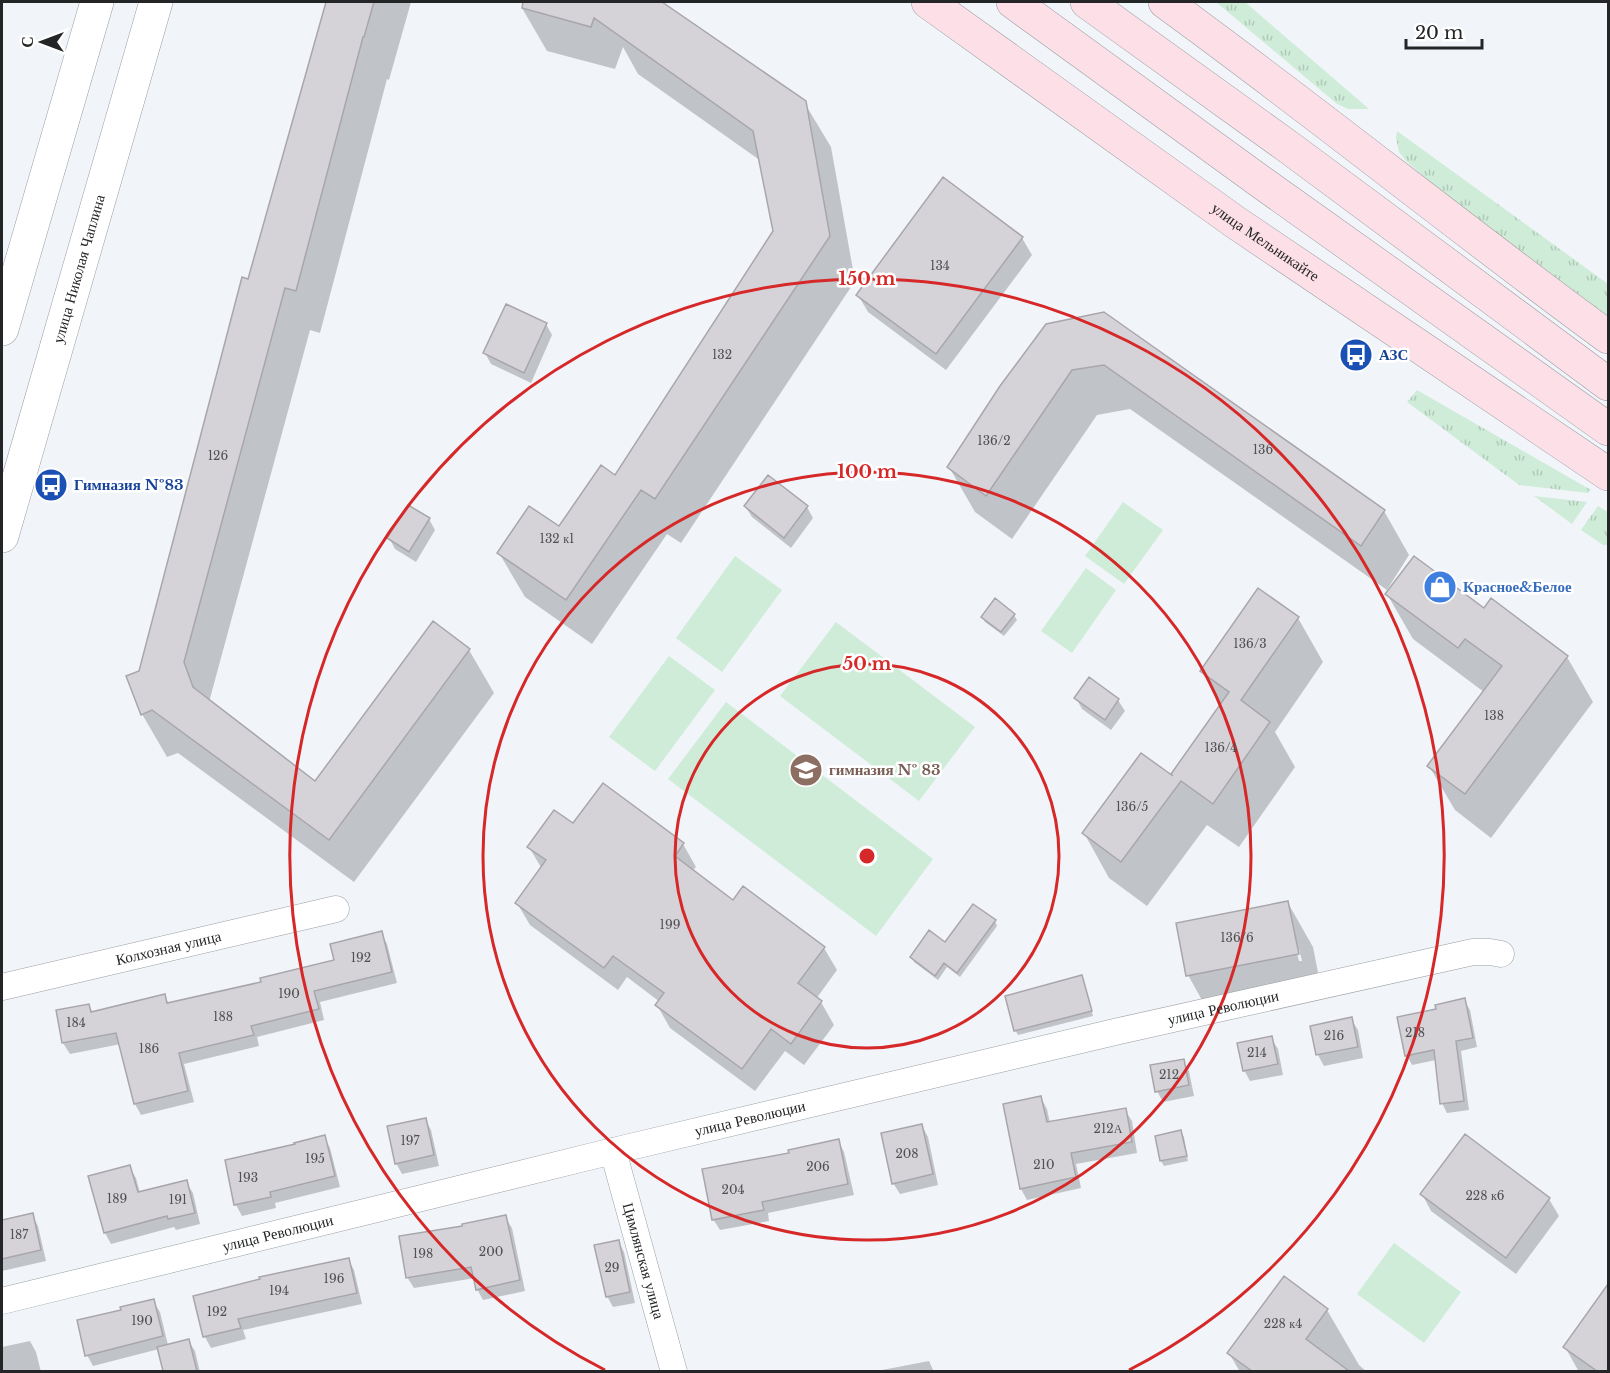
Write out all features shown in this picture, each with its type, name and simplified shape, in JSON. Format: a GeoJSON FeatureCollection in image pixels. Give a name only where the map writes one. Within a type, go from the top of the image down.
{"type":"FeatureCollection","features":[{"type":"Feature","properties":{"kind":"main road","name":"улица Мельникайте"},"geometry":{"type":"LineString","coordinates":[[928,2],[1235,222],[1608,474]]}},
{"type":"Feature","properties":{"kind":"main road"},"geometry":{"type":"LineString","coordinates":[[1013,2],[1608,429]]}},
{"type":"Feature","properties":{"kind":"main road"},"geometry":{"type":"LineString","coordinates":[[1087,2],[1287,146],[1608,384]]}},
{"type":"Feature","properties":{"kind":"main road"},"geometry":{"type":"LineString","coordinates":[[1165,2],[1608,338]]}},
{"type":"Feature","properties":{"kind":"street"},"geometry":{"type":"LineString","coordinates":[[2,329],[97,2]]}},
{"type":"Feature","properties":{"kind":"street","name":"улица Николая Чаплина"},"geometry":{"type":"LineString","coordinates":[[2,536],[156,2]]}},
{"type":"Feature","properties":{"kind":"street","name":"Колхозная улица"},"geometry":{"type":"LineString","coordinates":[[2,987],[336,909]]}},
{"type":"Feature","properties":{"kind":"street","name":"улица Революции"},"geometry":{"type":"LineString","coordinates":[[2,1301],[1119,1030],[1462,954],[1490,952],[1501,954]]}},
{"type":"Feature","properties":{"kind":"street","name":"Цимлянская улица"},"geometry":{"type":"LineString","coordinates":[[613,1151],[674,1371]]}},
{"type":"Feature","properties":{"kind":"green space"},"geometry":{"type":"Polygon","coordinates":[[[1216,2],[1245,2],[1369,109],[1348,109],[1337,104],[1216,2]]]}},
{"type":"Feature","properties":{"kind":"green space"},"geometry":{"type":"Polygon","coordinates":[[[1397,131],[1608,284],[1608,322],[1443,193],[1406,161],[1399,152],[1397,131]]]}},
{"type":"Feature","properties":{"kind":"green space"},"geometry":{"type":"Polygon","coordinates":[[[1417,390],[1591,490],[1588,493],[1519,485],[1407,402],[1417,390]]]}},
{"type":"Feature","properties":{"kind":"green space"},"geometry":{"type":"Polygon","coordinates":[[[1534,496],[1587,502],[1572,524],[1534,496]]]}},
{"type":"Feature","properties":{"kind":"green space"},"geometry":{"type":"Polygon","coordinates":[[[1123,502],[1163,530],[1124,584],[1085,556],[1123,502]]]}},
{"type":"Feature","properties":{"kind":"green space"},"geometry":{"type":"Polygon","coordinates":[[[1598,506],[1608,512],[1608,545],[1603,545],[1581,530],[1598,506]]]}},
{"type":"Feature","properties":{"kind":"green space"},"geometry":{"type":"Polygon","coordinates":[[[735,556],[782,590],[722,672],[676,638],[735,556]]]}},
{"type":"Feature","properties":{"kind":"green space"},"geometry":{"type":"Polygon","coordinates":[[[1086,568],[1116,590],[1072,653],[1041,631],[1086,568]]]}},
{"type":"Feature","properties":{"kind":"green space"},"geometry":{"type":"Polygon","coordinates":[[[836,622],[975,727],[919,801],[780,696],[836,622]]]}},
{"type":"Feature","properties":{"kind":"green space"},"geometry":{"type":"Polygon","coordinates":[[[669,656],[715,690],[655,771],[609,737],[669,656]]]}},
{"type":"Feature","properties":{"kind":"green space"},"geometry":{"type":"Polygon","coordinates":[[[726,702],[933,859],[876,936],[668,779],[726,702]]]}},
{"type":"Feature","properties":{"kind":"green space"},"geometry":{"type":"Polygon","coordinates":[[[1394,1243],[1461,1292],[1424,1343],[1357,1294],[1394,1243]]]}},
{"type":"Feature","properties":{"kind":"building"},"geometry":{"type":"Polygon","coordinates":[[[326,2],[374,2],[296,291],[285,288],[184,662],[193,687],[315,781],[433,621],[470,649],[329,840],[152,710],[141,715],[126,676],[139,671],[242,277],[248,279],[326,2]]]}},
{"type":"Feature","properties":{"kind":"building"},"geometry":{"type":"Polygon","coordinates":[[[523,2],[662,2],[806,101],[830,236],[655,499],[641,490],[566,600],[497,553],[529,506],[559,526],[601,465],[615,475],[773,231],[753,131],[594,18],[591,27],[522,8],[523,2]]]}},
{"type":"Feature","properties":{"kind":"building"},"geometry":{"type":"Polygon","coordinates":[[[943,177],[1023,237],[936,354],[856,295],[943,177]]]}},
{"type":"Feature","properties":{"kind":"building"},"geometry":{"type":"Polygon","coordinates":[[[506,304],[547,323],[524,373],[483,353],[506,304]]]}},
{"type":"Feature","properties":{"kind":"building"},"geometry":{"type":"Polygon","coordinates":[[[1104,312],[1385,510],[1361,546],[1104,365],[1072,370],[986,496],[947,467],[1000,386],[1046,324],[1104,312]]]}},
{"type":"Feature","properties":{"kind":"building"},"geometry":{"type":"Polygon","coordinates":[[[768,475],[808,506],[784,538],[744,506],[768,475]]]}},
{"type":"Feature","properties":{"kind":"building"},"geometry":{"type":"Polygon","coordinates":[[[408,505],[430,518],[409,552],[387,538],[408,505]]]}},
{"type":"Feature","properties":{"kind":"building"},"geometry":{"type":"Polygon","coordinates":[[[1414,556],[1484,608],[1491,598],[1568,656],[1465,794],[1427,766],[1502,666],[1465,639],[1458,648],[1385,594],[1414,556]]]}},
{"type":"Feature","properties":{"kind":"building"},"geometry":{"type":"Polygon","coordinates":[[[1258,588],[1299,617],[1241,700],[1270,722],[1213,804],[1181,781],[1121,862],[1082,833],[1141,753],[1173,776],[1171,774],[1229,692],[1200,671],[1258,588]]]}},
{"type":"Feature","properties":{"kind":"building"},"geometry":{"type":"Polygon","coordinates":[[[995,598],[1015,614],[1001,632],[981,617],[995,598]]]}},
{"type":"Feature","properties":{"kind":"building"},"geometry":{"type":"Polygon","coordinates":[[[1089,677],[1119,699],[1105,720],[1074,698],[1089,677]]]}},
{"type":"Feature","properties":{"kind":"building"},"geometry":{"type":"Polygon","coordinates":[[[603,783],[684,843],[675,856],[733,900],[743,886],[825,947],[798,983],[822,1001],[791,1044],[771,1029],[742,1069],[655,1005],[664,993],[613,956],[604,968],[515,903],[546,860],[527,847],[554,810],[573,823],[603,783]]]}},
{"type":"Feature","properties":{"kind":"building"},"geometry":{"type":"Polygon","coordinates":[[[1288,901],[1299,954],[1186,976],[1176,923],[1288,901]]]}},
{"type":"Feature","properties":{"kind":"building"},"geometry":{"type":"Polygon","coordinates":[[[973,904],[996,920],[957,973],[944,963],[935,976],[910,957],[929,930],[945,942],[973,904]]]}},
{"type":"Feature","properties":{"kind":"building"},"geometry":{"type":"Polygon","coordinates":[[[382,931],[392,972],[314,991],[319,1009],[251,1026],[254,1035],[179,1053],[188,1091],[134,1104],[116,1033],[62,1043],[56,1010],[89,1004],[91,1012],[165,994],[167,1003],[261,982],[260,978],[334,960],[330,944],[382,931]]]}},
{"type":"Feature","properties":{"kind":"building"},"geometry":{"type":"Polygon","coordinates":[[[1082,975],[1092,1011],[1014,1031],[1005,996],[1082,975]]]}},
{"type":"Feature","properties":{"kind":"building"},"geometry":{"type":"Polygon","coordinates":[[[1465,998],[1473,1038],[1456,1041],[1464,1101],[1440,1104],[1434,1050],[1405,1056],[1397,1017],[1436,1009],[1435,1005],[1465,998]]]}},
{"type":"Feature","properties":{"kind":"building"},"geometry":{"type":"Polygon","coordinates":[[[1352,1017],[1358,1047],[1316,1055],[1310,1026],[1352,1017]]]}},
{"type":"Feature","properties":{"kind":"building"},"geometry":{"type":"Polygon","coordinates":[[[1272,1036],[1278,1064],[1243,1071],[1237,1043],[1272,1036]]]}},
{"type":"Feature","properties":{"kind":"building"},"geometry":{"type":"Polygon","coordinates":[[[1184,1059],[1189,1085],[1155,1092],[1150,1065],[1184,1059]]]}},
{"type":"Feature","properties":{"kind":"building"},"geometry":{"type":"Polygon","coordinates":[[[1041,1096],[1047,1122],[1126,1108],[1132,1142],[1071,1153],[1076,1177],[1020,1189],[1003,1104],[1041,1096]]]}},
{"type":"Feature","properties":{"kind":"building"},"geometry":{"type":"Polygon","coordinates":[[[426,1118],[434,1155],[395,1164],[387,1126],[426,1118]]]}},
{"type":"Feature","properties":{"kind":"building"},"geometry":{"type":"Polygon","coordinates":[[[922,1124],[933,1174],[892,1184],[881,1133],[922,1124]]]}},
{"type":"Feature","properties":{"kind":"building"},"geometry":{"type":"Polygon","coordinates":[[[1181,1130],[1187,1156],[1160,1161],[1155,1136],[1181,1130]]]}},
{"type":"Feature","properties":{"kind":"building"},"geometry":{"type":"Polygon","coordinates":[[[1465,1134],[1550,1198],[1506,1258],[1420,1194],[1465,1134]]]}},
{"type":"Feature","properties":{"kind":"building"},"geometry":{"type":"Polygon","coordinates":[[[325,1135],[335,1176],[270,1192],[271,1197],[234,1205],[225,1160],[325,1135]]]}},
{"type":"Feature","properties":{"kind":"building"},"geometry":{"type":"Polygon","coordinates":[[[839,1139],[848,1184],[762,1202],[764,1210],[712,1220],[702,1169],[789,1153],[788,1150],[839,1139]]]}},
{"type":"Feature","properties":{"kind":"building"},"geometry":{"type":"Polygon","coordinates":[[[130,1165],[138,1192],[187,1180],[195,1213],[168,1219],[167,1216],[104,1233],[88,1176],[130,1165]]]}},
{"type":"Feature","properties":{"kind":"building"},"geometry":{"type":"Polygon","coordinates":[[[33,1213],[41,1250],[2,1259],[2,1220],[33,1213]]]}},
{"type":"Feature","properties":{"kind":"building"},"geometry":{"type":"Polygon","coordinates":[[[506,1215],[520,1280],[476,1290],[471,1267],[406,1278],[399,1236],[462,1226],[462,1224],[506,1215]]]}},
{"type":"Feature","properties":{"kind":"building"},"geometry":{"type":"Polygon","coordinates":[[[619,1240],[630,1292],[606,1297],[594,1245],[619,1240]]]}},
{"type":"Feature","properties":{"kind":"building"},"geometry":{"type":"Polygon","coordinates":[[[349,1258],[357,1293],[238,1319],[241,1328],[203,1337],[193,1296],[260,1279],[259,1277],[349,1258]]]}},
{"type":"Feature","properties":{"kind":"building"},"geometry":{"type":"Polygon","coordinates":[[[1284,1276],[1328,1309],[1306,1339],[1349,1371],[1252,1371],[1227,1353],[1284,1276]]]}},
{"type":"Feature","properties":{"kind":"building"},"geometry":{"type":"Polygon","coordinates":[[[1608,1284],[1608,1371],[1597,1371],[1563,1347],[1608,1284]]]}},
{"type":"Feature","properties":{"kind":"building"},"geometry":{"type":"Polygon","coordinates":[[[154,1299],[163,1336],[85,1356],[77,1320],[121,1310],[120,1307],[154,1299]]]}},
{"type":"Feature","properties":{"kind":"building"},"geometry":{"type":"Polygon","coordinates":[[[189,1339],[197,1371],[163,1371],[157,1347],[189,1339]]]}},
{"type":"Feature","properties":{"kind":"place","name":"АЗС"},"geometry":{"type":"Point","coordinates":[1356,355]}},
{"type":"Feature","properties":{"kind":"place","name":"Гимназия №83"},"geometry":{"type":"Point","coordinates":[51,485]}},
{"type":"Feature","properties":{"kind":"place","name":"Красное&Белое"},"geometry":{"type":"Point","coordinates":[1440,587]}},
{"type":"Feature","properties":{"kind":"place","name":"гимназия № 83"},"geometry":{"type":"Point","coordinates":[806,770]}}]}
